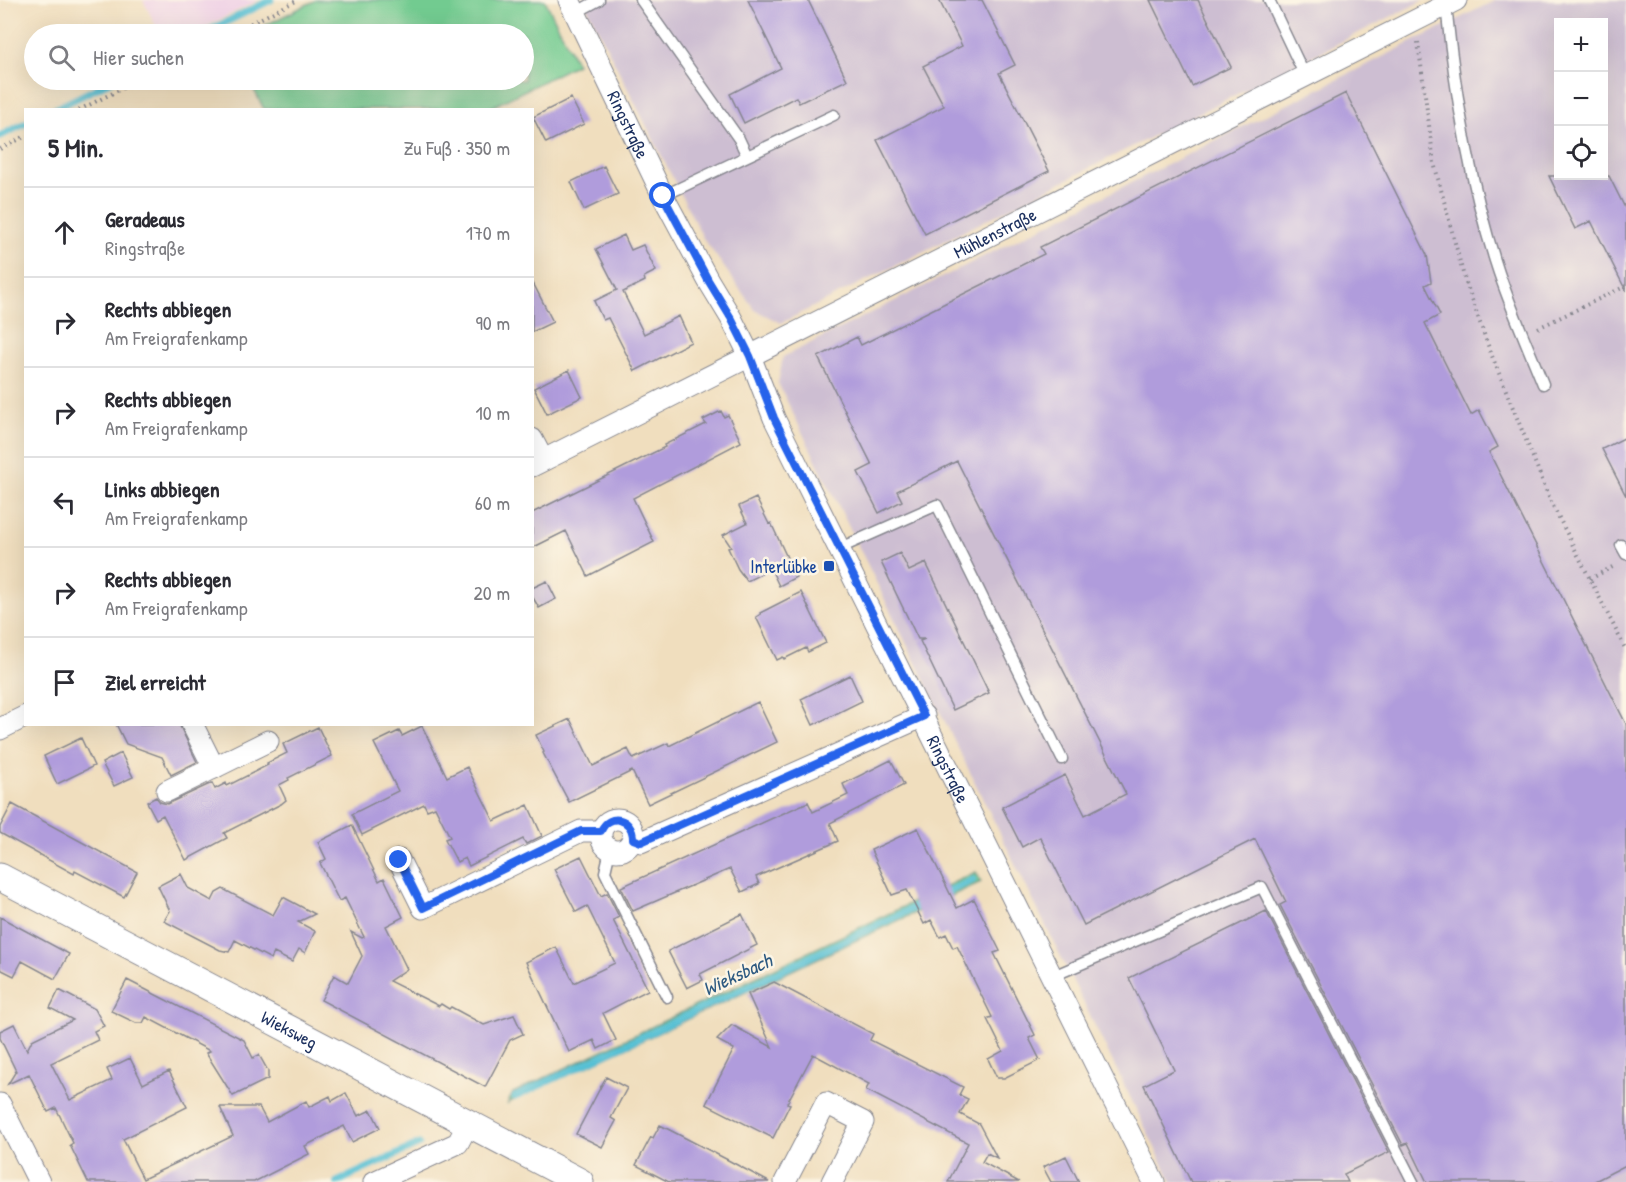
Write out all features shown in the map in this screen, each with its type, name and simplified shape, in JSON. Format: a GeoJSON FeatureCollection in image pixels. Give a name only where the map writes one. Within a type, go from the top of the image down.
{"type":"FeatureCollection","features":[{"type":"Feature","properties":{"kind":"street","name":"Mühlenstraße"},"geometry":{"type":"LineString","coordinates":[[538,463],[1451,2]]}},
{"type":"Feature","properties":{"kind":"street","name":"Ringstraße"},"geometry":{"type":"LineString","coordinates":[[572,7],[663,196],[750,356],[774,418],[1154,1182]]}},
{"type":"Feature","properties":{"kind":"street"},"geometry":{"type":"LineString","coordinates":[[534,447],[538,463]]}},
{"type":"Feature","properties":{"kind":"street"},"geometry":{"type":"LineString","coordinates":[[633,839],[641,842],[924,716]]}},
{"type":"Feature","properties":{"kind":"street"},"geometry":{"type":"LineString","coordinates":[[0,729],[24,717]]}},
{"type":"Feature","properties":{"kind":"street"},"geometry":{"type":"LineString","coordinates":[[193,726],[214,768]]}},
{"type":"Feature","properties":{"kind":"street"},"geometry":{"type":"LineString","coordinates":[[167,791],[268,741]]}},
{"type":"Feature","properties":{"kind":"street"},"geometry":{"type":"LineString","coordinates":[[399,860],[423,908],[581,831],[624,850],[630,846],[633,831],[624,820],[610,820],[604,825],[605,841]]}},
{"type":"Feature","properties":{"kind":"street","name":"Wieksweg"},"geometry":{"type":"LineString","coordinates":[[0,877],[580,1182]]}},
{"type":"Feature","properties":{"kind":"street"},"geometry":{"type":"LineString","coordinates":[[785,1182],[826,1103],[863,1122],[832,1182]]}},
{"type":"Feature","properties":{"kind":"street"},"geometry":{"type":"LineString","coordinates":[[0,1104],[39,1182]]}},
{"type":"Feature","properties":{"kind":"street"},"geometry":{"type":"LineString","coordinates":[[374,1182],[458,1143],[468,1124]]}},
{"type":"Feature","properties":{"kind":"lane"},"geometry":{"type":"LineString","coordinates":[[572,7],[599,0]]}},
{"type":"Feature","properties":{"kind":"lane"},"geometry":{"type":"LineString","coordinates":[[641,0],[739,139],[747,156]]}},
{"type":"Feature","properties":{"kind":"lane"},"geometry":{"type":"LineString","coordinates":[[1269,0],[1305,76]]}},
{"type":"Feature","properties":{"kind":"lane"},"geometry":{"type":"LineString","coordinates":[[1451,2],[1452,57],[1468,159],[1499,273],[1543,384]]}},
{"type":"Feature","properties":{"kind":"lane"},"geometry":{"type":"LineString","coordinates":[[663,196],[834,115]]}},
{"type":"Feature","properties":{"kind":"lane"},"geometry":{"type":"LineString","coordinates":[[840,548],[936,505],[1062,759]]}},
{"type":"Feature","properties":{"kind":"lane"},"geometry":{"type":"LineString","coordinates":[[605,841],[605,872],[667,997]]}},
{"type":"Feature","properties":{"kind":"lane"},"geometry":{"type":"LineString","coordinates":[[1053,976],[1263,887],[1413,1182]]}},
{"type":"Feature","properties":{"kind":"path"},"geometry":{"type":"LineString","coordinates":[[249,24],[298,0]]}},
{"type":"Feature","properties":{"kind":"path"},"geometry":{"type":"LineString","coordinates":[[1414,21],[1434,163],[1464,277],[1490,351],[1551,502],[1626,650]]}},
{"type":"Feature","properties":{"kind":"path"},"geometry":{"type":"LineString","coordinates":[[83,108],[119,90]]}},
{"type":"Feature","properties":{"kind":"path"},"geometry":{"type":"LineString","coordinates":[[0,149],[24,137]]}},
{"type":"Feature","properties":{"kind":"path"},"geometry":{"type":"LineString","coordinates":[[1524,335],[1626,285]]}},
{"type":"Feature","properties":{"kind":"path"},"geometry":{"type":"LineString","coordinates":[[1590,579],[1618,563],[1624,550]]}},
{"type":"Feature","properties":{"kind":"shaded area"},"geometry":{"type":"Polygon","coordinates":[[[143,0],[259,0],[211,24],[155,24],[143,0]]]}},
{"type":"Feature","properties":{"kind":"shaded area"},"geometry":{"type":"Polygon","coordinates":[[[583,0],[1424,0],[781,323],[755,310],[703,238],[583,0]]]}},
{"type":"Feature","properties":{"kind":"shaded area"},"geometry":{"type":"Polygon","coordinates":[[[1496,0],[1626,0],[1626,1182],[1172,1182],[778,383],[783,357],[1496,0]]]}},
{"type":"Feature","properties":{"kind":"green space"},"geometry":{"type":"Polygon","coordinates":[[[316,0],[545,0],[577,64],[534,86],[534,24],[268,24],[316,0]]]}},
{"type":"Feature","properties":{"kind":"green space"},"geometry":{"type":"Polygon","coordinates":[[[254,90],[526,90],[490,108],[263,108],[254,90]]]}},
{"type":"Feature","properties":{"kind":"green space"},"geometry":{"type":"Polygon","coordinates":[[[976,872],[981,882],[508,1103],[513,1093],[976,872]]]}},
{"type":"Feature","properties":{"kind":"building"},"geometry":{"type":"Polygon","coordinates":[[[748,0],[808,0],[847,80],[799,103],[796,97],[744,123],[730,94],[781,68],[748,0]]]}},
{"type":"Feature","properties":{"kind":"building"},"geometry":{"type":"Polygon","coordinates":[[[939,0],[982,0],[1015,65],[999,73],[1049,171],[925,234],[877,140],[944,106],[923,66],[962,46],[939,0]]]}},
{"type":"Feature","properties":{"kind":"building"},"geometry":{"type":"Polygon","coordinates":[[[1150,0],[1198,0],[1231,67],[1192,86],[1150,0]]]}},
{"type":"Feature","properties":{"kind":"building"},"geometry":{"type":"Polygon","coordinates":[[[1346,93],[1427,255],[1431,282],[1425,285],[1440,315],[1425,323],[1471,415],[1479,410],[1498,447],[1489,452],[1626,724],[1626,1165],[1593,1182],[1427,1182],[1408,1143],[1403,1145],[1280,905],[1286,902],[1255,839],[1084,925],[1040,837],[1022,847],[1002,807],[1065,775],[1085,815],[1126,794],[957,461],[897,491],[902,501],[879,513],[858,472],[872,465],[818,357],[857,337],[861,345],[1044,254],[1040,247],[1346,93]]]}},
{"type":"Feature","properties":{"kind":"building"},"geometry":{"type":"Polygon","coordinates":[[[571,98],[584,124],[546,143],[534,116],[571,98]]]}},
{"type":"Feature","properties":{"kind":"building"},"geometry":{"type":"Polygon","coordinates":[[[604,166],[618,194],[584,210],[571,182],[604,166]]]}},
{"type":"Feature","properties":{"kind":"building"},"geometry":{"type":"Polygon","coordinates":[[[1549,176],[1554,176],[1554,180],[1608,180],[1609,176],[1626,210],[1626,291],[1591,221],[1575,229],[1549,176]]]}},
{"type":"Feature","properties":{"kind":"building"},"geometry":{"type":"Polygon","coordinates":[[[624,235],[631,250],[643,245],[656,271],[644,277],[645,281],[623,292],[644,334],[679,316],[691,342],[635,371],[608,318],[603,320],[594,301],[617,290],[596,249],[624,235]]]}},
{"type":"Feature","properties":{"kind":"building"},"geometry":{"type":"Polygon","coordinates":[[[534,285],[553,322],[534,331],[534,285]]]}},
{"type":"Feature","properties":{"kind":"building"},"geometry":{"type":"Polygon","coordinates":[[[569,370],[582,397],[547,414],[534,388],[569,370]]]}},
{"type":"Feature","properties":{"kind":"building"},"geometry":{"type":"Polygon","coordinates":[[[721,411],[724,417],[728,415],[741,442],[633,498],[654,542],[588,576],[566,531],[534,547],[534,512],[665,447],[664,445],[706,424],[703,420],[721,411]]]}},
{"type":"Feature","properties":{"kind":"building"},"geometry":{"type":"Polygon","coordinates":[[[1626,437],[1626,496],[1602,449],[1626,437]]]}},
{"type":"Feature","properties":{"kind":"building"},"geometry":{"type":"Polygon","coordinates":[[[756,498],[769,524],[771,523],[796,577],[779,586],[771,569],[747,581],[738,569],[728,548],[731,547],[723,535],[747,523],[739,506],[756,498]]]}},
{"type":"Feature","properties":{"kind":"building"},"geometry":{"type":"Polygon","coordinates":[[[900,553],[909,571],[926,563],[989,693],[953,710],[920,641],[925,639],[918,639],[881,562],[900,553]]]}},
{"type":"Feature","properties":{"kind":"building"},"geometry":{"type":"Polygon","coordinates":[[[547,581],[556,599],[539,608],[534,599],[534,587],[547,581]]]}},
{"type":"Feature","properties":{"kind":"building"},"geometry":{"type":"Polygon","coordinates":[[[801,592],[826,643],[808,652],[806,648],[777,660],[756,617],[801,592]]]}},
{"type":"Feature","properties":{"kind":"building"},"geometry":{"type":"Polygon","coordinates":[[[850,675],[862,701],[813,725],[801,699],[850,675]]]}},
{"type":"Feature","properties":{"kind":"building"},"geometry":{"type":"Polygon","coordinates":[[[758,702],[777,742],[648,804],[632,771],[569,802],[536,735],[570,719],[593,766],[628,749],[633,759],[668,743],[669,746],[758,702]]]}},
{"type":"Feature","properties":{"kind":"building"},"geometry":{"type":"Polygon","coordinates":[[[117,726],[180,726],[197,762],[171,775],[162,757],[126,744],[117,726]]]}},
{"type":"Feature","properties":{"kind":"building"},"geometry":{"type":"Polygon","coordinates":[[[422,726],[447,777],[467,767],[494,821],[528,805],[542,836],[526,844],[523,839],[469,866],[465,858],[457,862],[445,839],[450,837],[435,807],[427,810],[424,804],[362,835],[352,814],[398,791],[374,743],[399,731],[402,736],[422,726]]]}},
{"type":"Feature","properties":{"kind":"building"},"geometry":{"type":"Polygon","coordinates":[[[318,727],[332,756],[288,778],[289,780],[279,785],[286,800],[281,804],[224,833],[227,838],[186,860],[163,815],[156,819],[147,802],[156,797],[160,802],[167,804],[212,783],[215,789],[226,783],[227,786],[287,753],[283,744],[318,727]]]}},
{"type":"Feature","properties":{"kind":"building"},"geometry":{"type":"Polygon","coordinates":[[[81,738],[94,766],[57,784],[44,756],[81,738]]]}},
{"type":"Feature","properties":{"kind":"building"},"geometry":{"type":"Polygon","coordinates":[[[121,753],[133,777],[114,786],[102,763],[121,753]]]}},
{"type":"Feature","properties":{"kind":"building"},"geometry":{"type":"Polygon","coordinates":[[[891,760],[904,785],[830,823],[838,841],[756,877],[759,884],[742,892],[730,869],[633,911],[621,887],[808,802],[813,812],[848,795],[843,784],[891,760]]]}},
{"type":"Feature","properties":{"kind":"building"},"geometry":{"type":"Polygon","coordinates":[[[12,804],[137,872],[124,897],[75,871],[74,874],[0,833],[0,827],[12,804]]]}},
{"type":"Feature","properties":{"kind":"building"},"geometry":{"type":"Polygon","coordinates":[[[352,825],[379,881],[384,878],[403,917],[386,926],[407,969],[389,981],[439,1006],[441,1004],[449,1009],[451,1007],[484,1025],[514,1015],[523,1034],[510,1040],[485,1087],[321,1000],[334,975],[348,983],[362,956],[351,932],[364,937],[345,898],[339,901],[320,863],[326,859],[318,842],[352,825]]]}},
{"type":"Feature","properties":{"kind":"building"},"geometry":{"type":"Polygon","coordinates":[[[918,828],[957,908],[974,899],[1000,951],[994,953],[1035,1035],[1029,1038],[1040,1060],[1004,1078],[997,1078],[988,1059],[1003,1051],[987,1019],[992,1017],[957,946],[953,948],[946,934],[940,937],[931,920],[924,924],[907,890],[892,895],[871,850],[918,828]]]}},
{"type":"Feature","properties":{"kind":"building"},"geometry":{"type":"Polygon","coordinates":[[[581,856],[601,896],[607,893],[619,917],[613,920],[648,990],[603,1013],[616,1040],[598,1049],[594,1040],[569,1052],[526,962],[556,947],[574,983],[615,963],[587,906],[576,912],[554,869],[581,856]]]}},
{"type":"Feature","properties":{"kind":"building"},"geometry":{"type":"Polygon","coordinates":[[[181,874],[188,888],[212,901],[216,893],[223,889],[273,915],[283,897],[315,914],[298,922],[315,931],[305,953],[299,949],[292,962],[274,953],[271,959],[235,940],[229,952],[220,950],[164,921],[170,911],[158,886],[181,874]]]}},
{"type":"Feature","properties":{"kind":"building"},"geometry":{"type":"Polygon","coordinates":[[[1266,911],[1389,1152],[1344,1174],[1348,1182],[1191,1182],[1144,1085],[1174,1070],[1129,978],[1266,911]]]}},
{"type":"Feature","properties":{"kind":"building"},"geometry":{"type":"Polygon","coordinates":[[[742,914],[757,945],[700,974],[703,980],[687,988],[668,951],[742,914]]]}},
{"type":"Feature","properties":{"kind":"building"},"geometry":{"type":"Polygon","coordinates":[[[0,917],[69,954],[55,979],[22,961],[14,976],[0,969],[0,917]]]}},
{"type":"Feature","properties":{"kind":"building"},"geometry":{"type":"Polygon","coordinates":[[[127,980],[244,1040],[253,1058],[259,1055],[268,1071],[268,1079],[233,1096],[206,1053],[210,1051],[146,1017],[143,1023],[136,1023],[111,1011],[127,980]]]}},
{"type":"Feature","properties":{"kind":"building"},"geometry":{"type":"Polygon","coordinates":[[[774,982],[873,1034],[870,1040],[963,1087],[959,1095],[968,1099],[960,1114],[979,1124],[997,1158],[987,1153],[982,1162],[1019,1182],[948,1182],[968,1143],[866,1090],[869,1084],[813,1054],[787,1103],[790,1104],[773,1138],[706,1104],[734,1049],[717,1040],[732,1025],[772,1047],[748,994],[774,982]]]}},
{"type":"Feature","properties":{"kind":"building"},"geometry":{"type":"Polygon","coordinates":[[[59,990],[95,1009],[104,1026],[94,1031],[98,1040],[51,1063],[70,1100],[112,1080],[107,1069],[130,1058],[143,1084],[169,1071],[187,1107],[123,1139],[143,1179],[233,1136],[220,1107],[259,1107],[267,1122],[306,1101],[309,1107],[330,1096],[332,1101],[346,1093],[358,1116],[371,1110],[380,1128],[352,1142],[344,1126],[305,1146],[309,1154],[254,1182],[88,1182],[70,1145],[73,1143],[56,1108],[48,1112],[29,1074],[8,1084],[16,1071],[0,1038],[0,1031],[14,1024],[27,1050],[32,1040],[73,1020],[50,1008],[59,990]]]}},
{"type":"Feature","properties":{"kind":"building"},"geometry":{"type":"Polygon","coordinates":[[[606,1077],[627,1088],[611,1118],[616,1121],[602,1147],[576,1134],[606,1077]]]}},
{"type":"Feature","properties":{"kind":"building"},"geometry":{"type":"Polygon","coordinates":[[[660,1125],[769,1182],[669,1182],[636,1165],[660,1125]]]}},
{"type":"Feature","properties":{"kind":"building"},"geometry":{"type":"Polygon","coordinates":[[[1066,1156],[1079,1182],[1051,1182],[1043,1167],[1066,1156]]]}},
{"type":"Feature","properties":{"kind":"waterway"},"geometry":{"type":"LineString","coordinates":[[222,24],[271,0]]}},
{"type":"Feature","properties":{"kind":"waterway"},"geometry":{"type":"LineString","coordinates":[[57,108],[93,90]]}},
{"type":"Feature","properties":{"kind":"waterway"},"geometry":{"type":"LineString","coordinates":[[0,136],[24,124]]}},
{"type":"Feature","properties":{"kind":"waterway","name":"Wieksbach"},"geometry":{"type":"LineString","coordinates":[[943,894],[973,880]]}},
{"type":"Feature","properties":{"kind":"waterway","name":"Wieksbach"},"geometry":{"type":"LineString","coordinates":[[515,1097],[922,904]]}},
{"type":"Feature","properties":{"kind":"waterway","name":"Wieksbach"},"geometry":{"type":"LineString","coordinates":[[337,1182],[419,1144]]}},
{"type":"Feature","properties":{"kind":"place","name":"Interlübke"},"geometry":{"type":"Point","coordinates":[829,566]}},
{"type":"Feature","properties":{"kind":"route"},"geometry":{"type":"LineString","coordinates":[[399,860],[423,908],[581,831],[601,831],[610,820],[624,820],[633,831],[633,839],[641,842],[924,716],[774,418],[750,356],[731,318],[663,196]]}}]}
